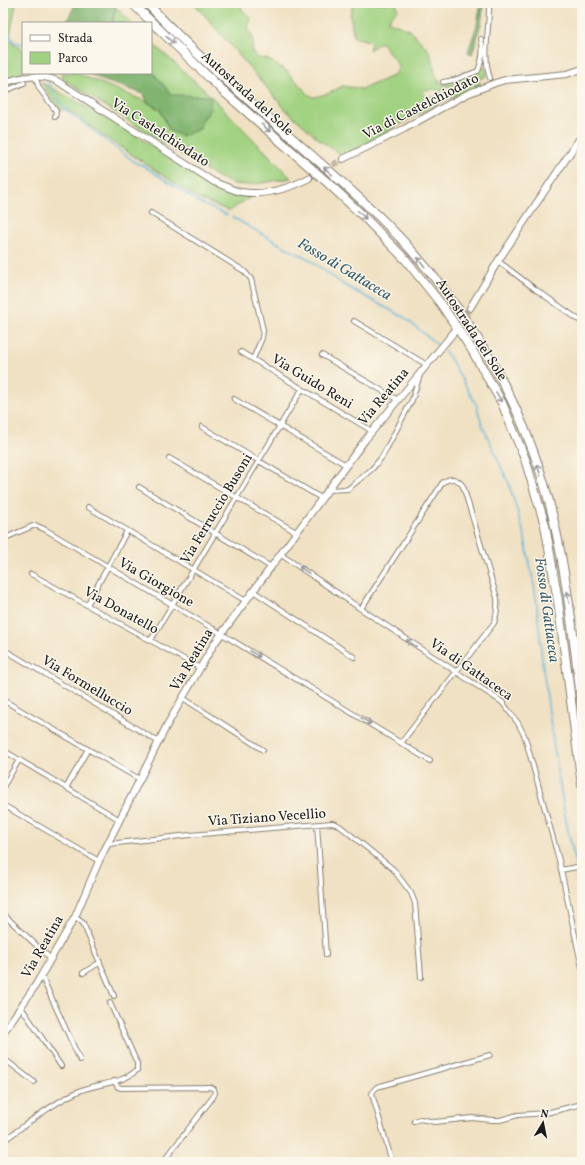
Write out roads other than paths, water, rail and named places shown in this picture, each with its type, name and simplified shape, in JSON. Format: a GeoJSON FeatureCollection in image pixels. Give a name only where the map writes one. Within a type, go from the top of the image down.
{"type":"FeatureCollection","features":[{"type":"Feature","properties":{"kind":"highway","name":"Autostrada del Sole"},"geometry":{"type":"LineString","coordinates":[[132,3],[152,22]]}},
{"type":"Feature","properties":{"kind":"highway","name":"Autostrada del Sole"},"geometry":{"type":"LineString","coordinates":[[147,3],[166,23],[229,82],[370,208],[419,260],[450,299],[483,346],[513,401],[535,457],[554,521],[569,600],[582,705]]}},
{"type":"Feature","properties":{"kind":"highway","name":"Autostrada del Sole"},"geometry":{"type":"LineString","coordinates":[[152,22],[223,91],[328,183],[406,260],[442,304],[472,350],[502,403],[525,459],[545,525],[558,601],[582,785]]}},
{"type":"Feature","properties":{"kind":"street"},"geometry":{"type":"LineString","coordinates":[[489,3],[488,73],[490,78]]}},
{"type":"Feature","properties":{"kind":"street"},"geometry":{"type":"LineString","coordinates":[[443,82],[454,80],[478,71],[482,58],[481,39]]}},
{"type":"Feature","properties":{"kind":"street","name":"Via di Castelchiodato"},"geometry":{"type":"LineString","coordinates":[[343,159],[404,129],[467,94],[495,83],[505,80],[567,74],[582,69]]}},
{"type":"Feature","properties":{"kind":"street"},"geometry":{"type":"LineString","coordinates":[[35,76],[39,88],[56,111],[55,117]]}},
{"type":"Feature","properties":{"kind":"street","name":"Via Castelchiodato"},"geometry":{"type":"LineString","coordinates":[[3,83],[19,78],[35,76],[46,77],[61,83],[214,182],[241,192],[268,192],[291,186],[309,178]]}},
{"type":"Feature","properties":{"kind":"street"},"geometry":{"type":"LineString","coordinates":[[3,92],[24,83]]}},
{"type":"Feature","properties":{"kind":"street"},"geometry":{"type":"LineString","coordinates":[[470,308],[498,261],[582,135]]}},
{"type":"Feature","properties":{"kind":"street"},"geometry":{"type":"LineString","coordinates":[[151,213],[244,272],[251,279],[263,330],[262,338],[253,359]]}},
{"type":"Feature","properties":{"kind":"street"},"geometry":{"type":"LineString","coordinates":[[498,261],[582,322]]}},
{"type":"Feature","properties":{"kind":"street"},"geometry":{"type":"LineString","coordinates":[[354,321],[427,365]]}},
{"type":"Feature","properties":{"kind":"street","name":"Via Reatina"},"geometry":{"type":"LineString","coordinates":[[4,1031],[51,959],[75,917],[99,861],[159,742],[214,644],[372,431],[454,332]]}},
{"type":"Feature","properties":{"kind":"street","name":"Via Guido Reni"},"geometry":{"type":"LineString","coordinates":[[241,352],[372,431]]}},
{"type":"Feature","properties":{"kind":"street"},"geometry":{"type":"LineString","coordinates":[[322,355],[398,400]]}},
{"type":"Feature","properties":{"kind":"street"},"geometry":{"type":"LineString","coordinates":[[327,490],[348,489],[372,469],[382,457],[412,400],[421,371]]}},
{"type":"Feature","properties":{"kind":"street","name":"Via Ferruccio Busoni"},"geometry":{"type":"LineString","coordinates":[[151,640],[302,389]]}},
{"type":"Feature","properties":{"kind":"street"},"geometry":{"type":"LineString","coordinates":[[234,399],[346,465]]}},
{"type":"Feature","properties":{"kind":"street"},"geometry":{"type":"LineString","coordinates":[[202,427],[321,498]]}},
{"type":"Feature","properties":{"kind":"street"},"geometry":{"type":"LineString","coordinates":[[169,458],[296,532]]}},
{"type":"Feature","properties":{"kind":"street"},"geometry":{"type":"LineString","coordinates":[[361,609],[443,482],[454,478],[459,480],[463,486],[498,605],[497,616],[494,623],[401,742]]}},
{"type":"Feature","properties":{"kind":"street"},"geometry":{"type":"LineString","coordinates":[[139,487],[271,567]]}},
{"type":"Feature","properties":{"kind":"street"},"geometry":{"type":"LineString","coordinates":[[88,507],[246,601]]}},
{"type":"Feature","properties":{"kind":"street","name":"Via Giorgione"},"geometry":{"type":"LineString","coordinates":[[3,539],[35,525],[46,530],[222,634],[430,761]]}},
{"type":"Feature","properties":{"kind":"street"},"geometry":{"type":"LineString","coordinates":[[86,605],[127,531]]}},
{"type":"Feature","properties":{"kind":"street","name":"Via di Gattaceca"},"geometry":{"type":"LineString","coordinates":[[280,554],[502,702],[518,723],[525,736],[561,870],[582,968]]}},
{"type":"Feature","properties":{"kind":"street","name":"Via Donatello"},"geometry":{"type":"LineString","coordinates":[[31,574],[200,668]]}},
{"type":"Feature","properties":{"kind":"street"},"geometry":{"type":"LineString","coordinates":[[253,591],[354,657]]}},
{"type":"Feature","properties":{"kind":"street","name":"Via Formelluccio"},"geometry":{"type":"LineString","coordinates":[[3,649],[159,742]]}},
{"type":"Feature","properties":{"kind":"street"},"geometry":{"type":"LineString","coordinates":[[183,698],[264,750]]}},
{"type":"Feature","properties":{"kind":"street"},"geometry":{"type":"LineString","coordinates":[[3,700],[141,780]]}},
{"type":"Feature","properties":{"kind":"street"},"geometry":{"type":"LineString","coordinates":[[66,788],[88,749]]}},
{"type":"Feature","properties":{"kind":"street"},"geometry":{"type":"LineString","coordinates":[[3,750],[120,820]]}},
{"type":"Feature","properties":{"kind":"street"},"geometry":{"type":"LineString","coordinates":[[3,787],[19,760]]}},
{"type":"Feature","properties":{"kind":"street"},"geometry":{"type":"LineString","coordinates":[[3,805],[99,861]]}},
{"type":"Feature","properties":{"kind":"street","name":"Via Tiziano Vecellio"},"geometry":{"type":"LineString","coordinates":[[108,844],[190,835],[317,825],[332,824],[341,827],[390,867],[411,893],[415,903],[421,977]]}},
{"type":"Feature","properties":{"kind":"street"},"geometry":{"type":"LineString","coordinates":[[317,825],[326,955]]}},
{"type":"Feature","properties":{"kind":"street"},"geometry":{"type":"LineString","coordinates":[[561,870],[582,866]]}},
{"type":"Feature","properties":{"kind":"street"},"geometry":{"type":"LineString","coordinates":[[3,914],[51,959]]}},
{"type":"Feature","properties":{"kind":"street"},"geometry":{"type":"LineString","coordinates":[[75,917],[83,923],[114,996]]}},
{"type":"Feature","properties":{"kind":"street"},"geometry":{"type":"LineString","coordinates":[[83,973],[99,963]]}},
{"type":"Feature","properties":{"kind":"street"},"geometry":{"type":"LineString","coordinates":[[41,975],[80,1060]]}},
{"type":"Feature","properties":{"kind":"street"},"geometry":{"type":"LineString","coordinates":[[3,1141],[46,1110],[74,1093],[114,1081],[128,1076],[136,1071],[138,1067],[110,1003]]}},
{"type":"Feature","properties":{"kind":"street"},"geometry":{"type":"LineString","coordinates":[[20,1008],[62,1066]]}},
{"type":"Feature","properties":{"kind":"street"},"geometry":{"type":"LineString","coordinates":[[392,1162],[372,1094],[374,1090],[377,1087],[490,1055]]}},
{"type":"Feature","properties":{"kind":"street"},"geometry":{"type":"LineString","coordinates":[[3,1058],[34,1082]]}},
{"type":"Feature","properties":{"kind":"street"},"geometry":{"type":"LineString","coordinates":[[114,1081],[122,1088],[210,1087],[214,1089],[215,1093],[212,1099],[162,1162]]}},
{"type":"Feature","properties":{"kind":"street"},"geometry":{"type":"LineString","coordinates":[[414,1121],[420,1119],[435,1122],[472,1118],[500,1120],[518,1115],[546,1113],[582,1104]]}},
{"type":"Feature","properties":{"kind":"waterway"},"geometry":{"type":"LineString","coordinates":[[3,28],[8,32],[14,42],[22,44]]}},
{"type":"Feature","properties":{"kind":"waterway","name":"Fosso di Gattaceca"},"geometry":{"type":"LineString","coordinates":[[48,81],[67,111],[136,163],[144,166],[200,203],[227,215]]}},
{"type":"Feature","properties":{"kind":"waterway","name":"Fosso di Gattaceca"},"geometry":{"type":"LineString","coordinates":[[232,217],[307,258],[344,285],[405,318],[440,347]]}},
{"type":"Feature","properties":{"kind":"waterway","name":"Fosso di Gattaceca"},"geometry":{"type":"LineString","coordinates":[[445,352],[450,358],[477,406],[481,422],[509,484],[524,534],[536,596],[543,669],[557,769],[568,832],[582,886]]}},
{"type":"Feature","properties":{"kind":"tunnel"},"geometry":{"type":"LineString","coordinates":[[309,178],[343,159]]}},
{"type":"Feature","properties":{"kind":"tunnel"},"geometry":{"type":"LineString","coordinates":[[455,331],[470,308]]}}]}
